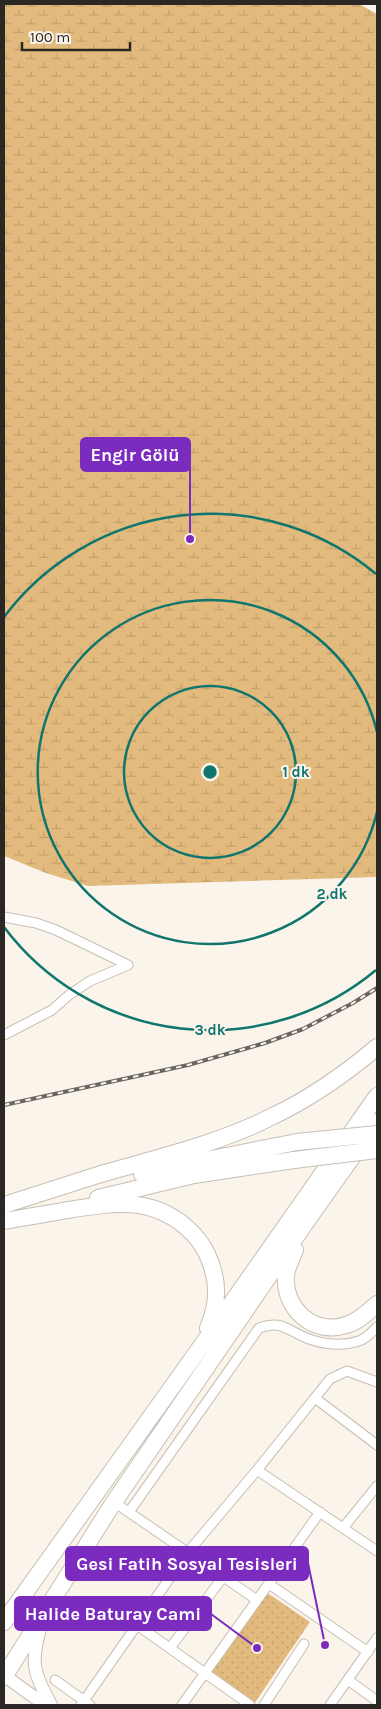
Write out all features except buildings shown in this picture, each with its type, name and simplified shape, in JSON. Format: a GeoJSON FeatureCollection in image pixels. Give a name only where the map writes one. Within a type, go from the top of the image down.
{"type":"FeatureCollection","features":[{"type":"Feature","properties":{"kind":"highway"},"geometry":{"type":"LineString","coordinates":[[4,1206],[101,1175],[188,1151],[230,1136],[273,1117],[304,1100],[347,1072],[377,1047]]}},
{"type":"Feature","properties":{"kind":"highway"},"geometry":{"type":"LineString","coordinates":[[4,1622],[377,1096]]}},
{"type":"Feature","properties":{"kind":"highway"},"geometry":{"type":"LineString","coordinates":[[4,1676],[114,1502],[377,1122]]}},
{"type":"Feature","properties":{"kind":"highway"},"geometry":{"type":"LineString","coordinates":[[4,1206],[192,1162],[297,1142],[377,1134]]}},
{"type":"Feature","properties":{"kind":"highway"},"geometry":{"type":"LineString","coordinates":[[4,1220],[194,1175],[377,1150]]}},
{"type":"Feature","properties":{"kind":"highway"},"geometry":{"type":"LineString","coordinates":[[294,1160],[377,1157]]}},
{"type":"Feature","properties":{"kind":"highway"},"geometry":{"type":"LineString","coordinates":[[4,1220],[120,1204],[152,1208],[171,1216],[200,1242],[214,1272],[216,1287],[215,1311],[200,1348]]}},
{"type":"Feature","properties":{"kind":"highway"},"geometry":{"type":"LineString","coordinates":[[304,1225],[286,1276],[290,1300],[300,1316],[318,1325],[341,1327],[356,1321],[377,1304]]}},
{"type":"Feature","properties":{"kind":"street"},"geometry":{"type":"LineString","coordinates":[[4,917],[36,923],[56,930],[128,966],[90,981],[69,994],[52,1010],[4,1035]]}},
{"type":"Feature","properties":{"kind":"street"},"geometry":{"type":"LineString","coordinates":[[129,1512],[259,1328],[272,1324],[284,1326],[303,1337],[320,1342],[350,1344],[361,1341],[377,1327]]}},
{"type":"Feature","properties":{"kind":"street"},"geometry":{"type":"LineString","coordinates":[[55,1680],[85,1704],[188,1552],[330,1379],[347,1372],[377,1382]]}},
{"type":"Feature","properties":{"kind":"street"},"geometry":{"type":"LineString","coordinates":[[315,1398],[377,1445]]}},
{"type":"Feature","properties":{"kind":"street"},"geometry":{"type":"LineString","coordinates":[[257,1470],[377,1551]]}},
{"type":"Feature","properties":{"kind":"street"},"geometry":{"type":"LineString","coordinates":[[344,1528],[377,1486]]}},
{"type":"Feature","properties":{"kind":"street"},"geometry":{"type":"LineString","coordinates":[[114,1502],[257,1600]]}},
{"type":"Feature","properties":{"kind":"street"},"geometry":{"type":"LineString","coordinates":[[182,1705],[320,1512]]}},
{"type":"Feature","properties":{"kind":"street"},"geometry":{"type":"LineString","coordinates":[[170,1648],[223,1577]]}},
{"type":"Feature","properties":{"kind":"street"},"geometry":{"type":"LineString","coordinates":[[268,1584],[368,1652]]}},
{"type":"Feature","properties":{"kind":"street"},"geometry":{"type":"LineString","coordinates":[[46,1610],[36,1643],[34,1659],[37,1678],[51,1705]]}},
{"type":"Feature","properties":{"kind":"street"},"geometry":{"type":"LineString","coordinates":[[137,1625],[250,1705]]}},
{"type":"Feature","properties":{"kind":"street"},"geometry":{"type":"LineString","coordinates":[[330,1705],[377,1638]]}},
{"type":"Feature","properties":{"kind":"street"},"geometry":{"type":"LineString","coordinates":[[264,1705],[304,1644]]}},
{"type":"Feature","properties":{"kind":"street"},"geometry":{"type":"LineString","coordinates":[[4,1676],[45,1705]]}},
{"type":"Feature","properties":{"kind":"street"},"geometry":{"type":"LineString","coordinates":[[348,1680],[377,1701]]}},
{"type":"Feature","properties":{"kind":"green space"},"geometry":{"type":"Polygon","coordinates":[[[4,4],[359,4],[377,14],[377,877],[88,886],[46,873],[4,856],[4,4]]]}},
{"type":"Feature","properties":{"kind":"green space"},"geometry":{"type":"Polygon","coordinates":[[[266,1592],[310,1622],[254,1704],[210,1673],[266,1592]]]}},
{"type":"Feature","properties":{"kind":"railway"},"geometry":{"type":"LineString","coordinates":[[4,1105],[188,1065],[265,1043],[303,1029],[377,988]]}},
{"type":"Feature","properties":{"kind":"place","name":"Engir Gölü"},"geometry":{"type":"Point","coordinates":[190,539]}},
{"type":"Feature","properties":{"kind":"place","name":"Gesi Fatih Sosyal Tesisleri"},"geometry":{"type":"Point","coordinates":[325,1645]}},
{"type":"Feature","properties":{"kind":"place","name":"Halide Baturay Cami"},"geometry":{"type":"Point","coordinates":[257,1648]}}]}
